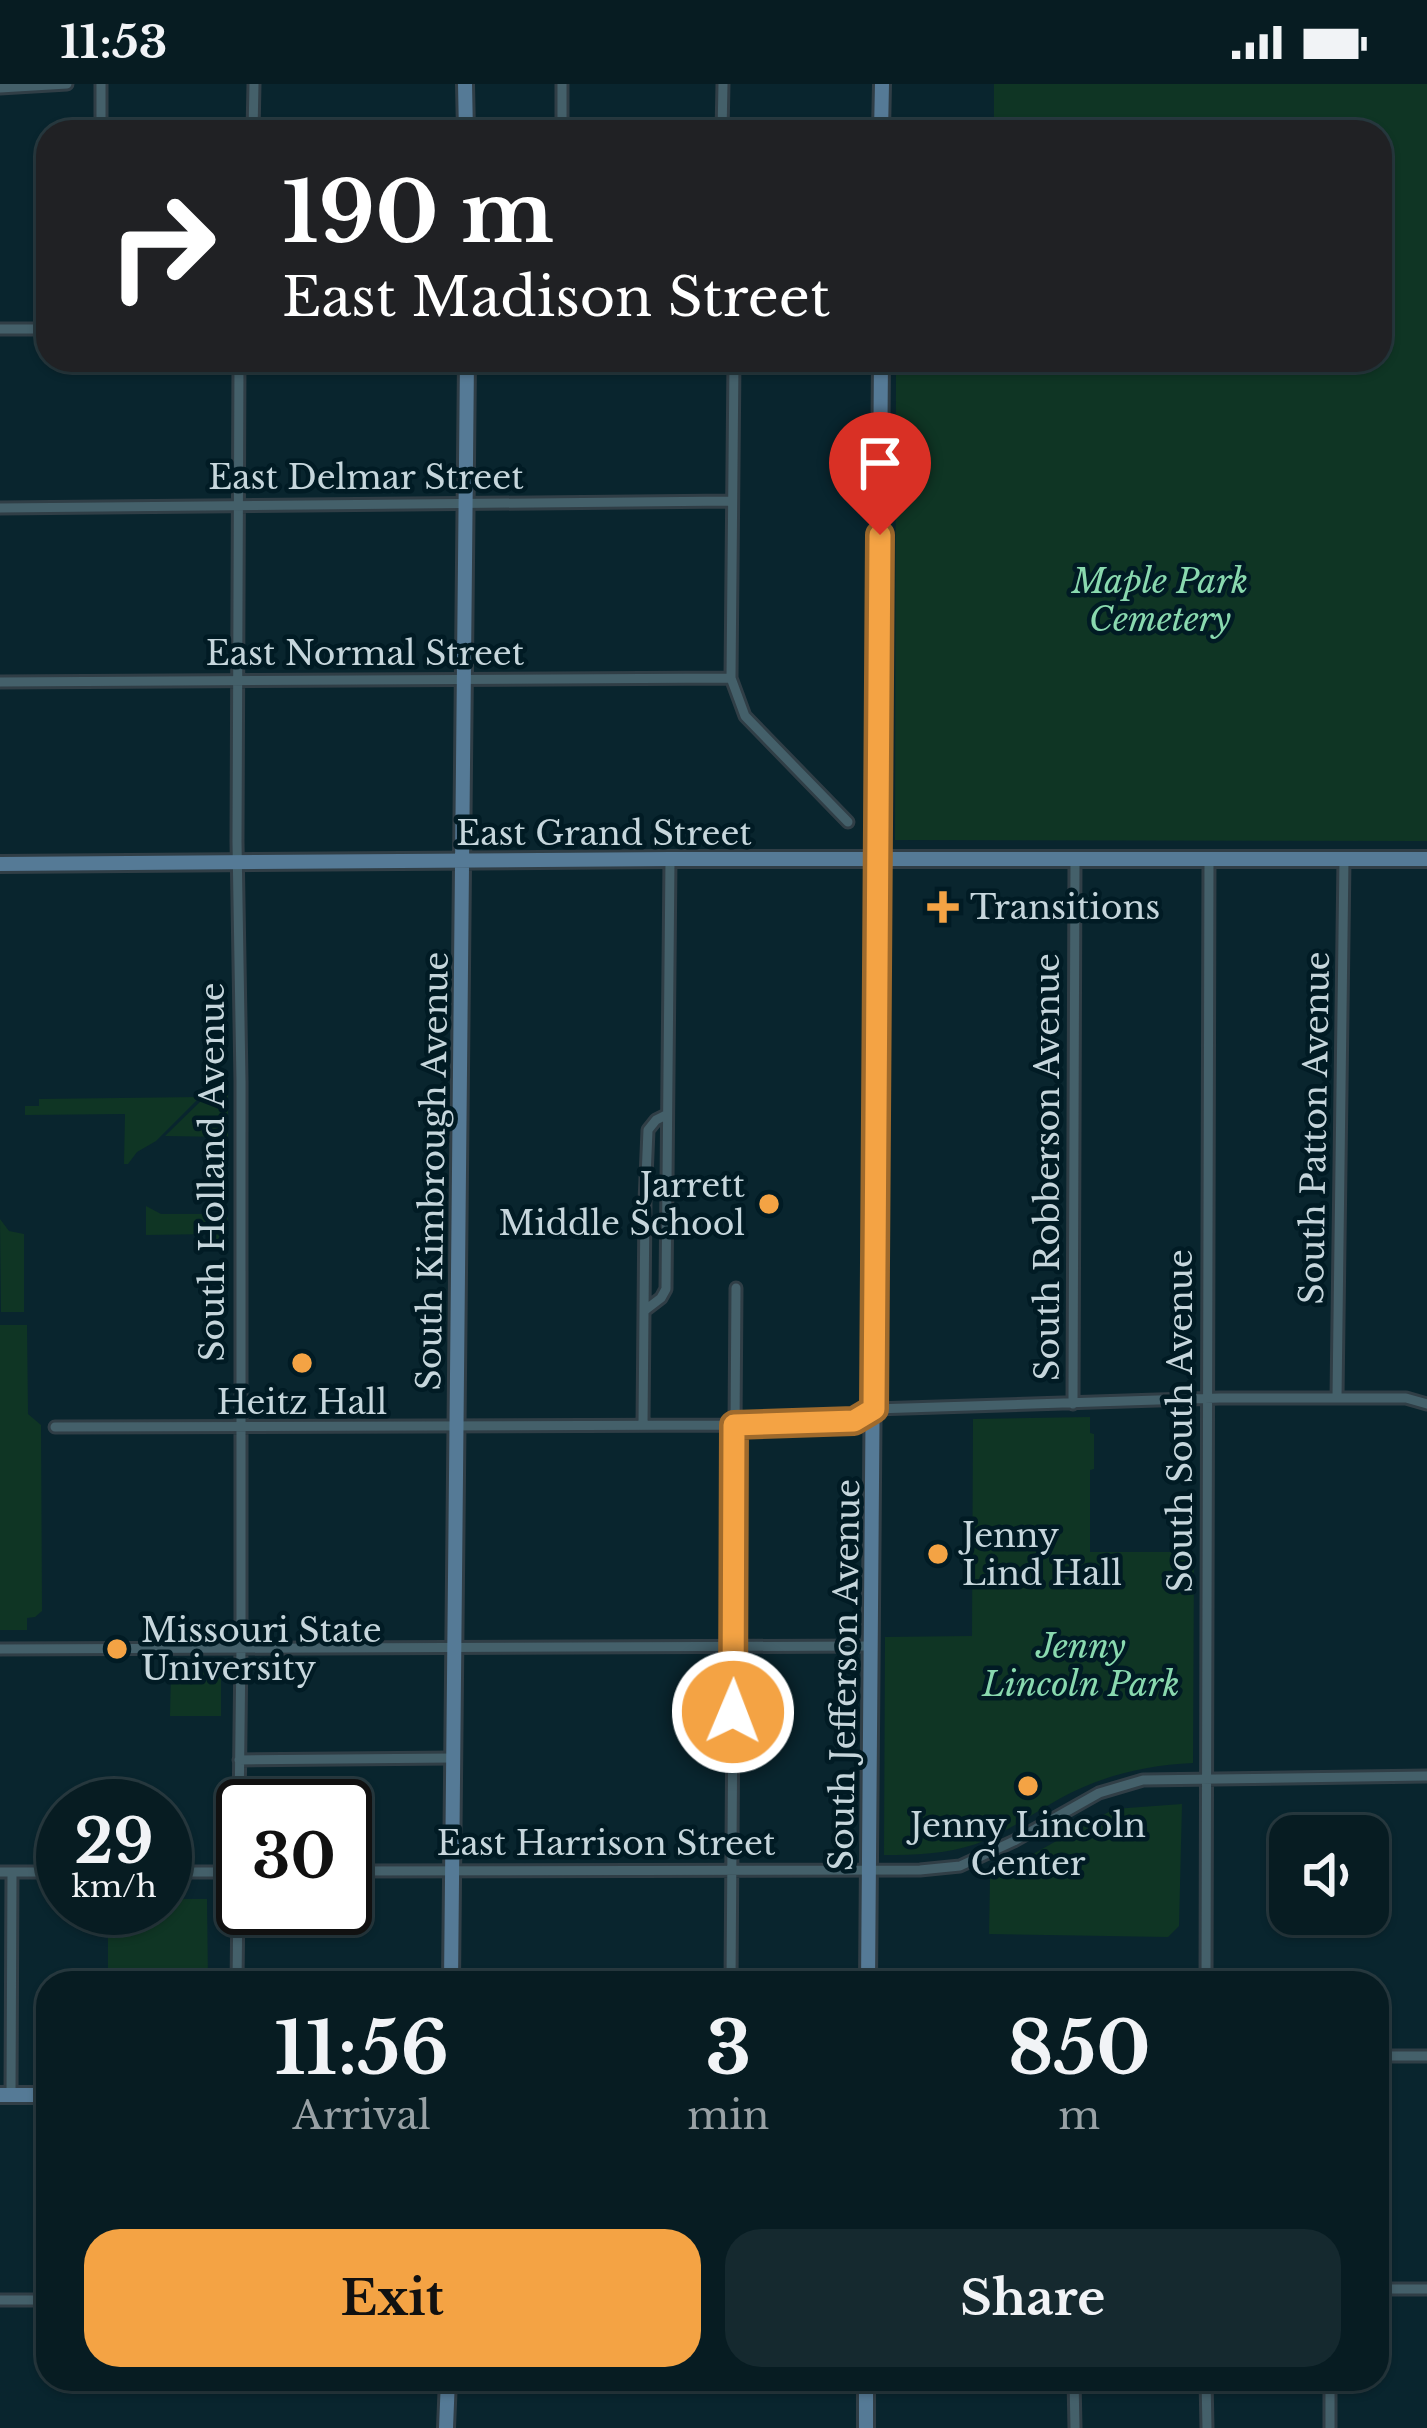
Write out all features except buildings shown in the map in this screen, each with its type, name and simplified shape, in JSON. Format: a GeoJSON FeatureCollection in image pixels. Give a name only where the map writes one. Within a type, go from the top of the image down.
{"type":"FeatureCollection","features":[{"type":"Feature","properties":{"kind":"main road"},"geometry":{"type":"LineString","coordinates":[[465,84],[466,120]]}},
{"type":"Feature","properties":{"kind":"main road"},"geometry":{"type":"LineString","coordinates":[[881,120],[882,84]]}},
{"type":"Feature","properties":{"kind":"main road","name":"South Kimbrough Avenue"},"geometry":{"type":"LineString","coordinates":[[452,1971],[467,372]]}},
{"type":"Feature","properties":{"kind":"main road","name":"South Jefferson Avenue"},"geometry":{"type":"LineString","coordinates":[[868,1971],[881,372]]}},
{"type":"Feature","properties":{"kind":"main road","name":"East Grand Street"},"geometry":{"type":"LineString","coordinates":[[0,864],[1427,859]]}},
{"type":"Feature","properties":{"kind":"main road"},"geometry":{"type":"LineString","coordinates":[[5,2095],[36,2095]]}},
{"type":"Feature","properties":{"kind":"main road"},"geometry":{"type":"LineString","coordinates":[[446,2428],[448,2391]]}},
{"type":"Feature","properties":{"kind":"main road"},"geometry":{"type":"LineString","coordinates":[[866,2391],[866,2428]]}},
{"type":"Feature","properties":{"kind":"street"},"geometry":{"type":"LineString","coordinates":[[0,88],[67,84]]}},
{"type":"Feature","properties":{"kind":"street"},"geometry":{"type":"LineString","coordinates":[[100,84],[101,120]]}},
{"type":"Feature","properties":{"kind":"street"},"geometry":{"type":"LineString","coordinates":[[254,84],[254,120]]}},
{"type":"Feature","properties":{"kind":"street"},"geometry":{"type":"LineString","coordinates":[[562,84],[562,120]]}},
{"type":"Feature","properties":{"kind":"street"},"geometry":{"type":"LineString","coordinates":[[722,120],[723,84]]}},
{"type":"Feature","properties":{"kind":"street"},"geometry":{"type":"LineString","coordinates":[[0,329],[36,329]]}},
{"type":"Feature","properties":{"kind":"street","name":"South Holland Avenue"},"geometry":{"type":"LineString","coordinates":[[239,372],[239,1779]]}},
{"type":"Feature","properties":{"kind":"street"},"geometry":{"type":"LineString","coordinates":[[734,372],[731,678],[745,716],[848,822]]}},
{"type":"Feature","properties":{"kind":"street","name":"East Delmar Street"},"geometry":{"type":"LineString","coordinates":[[0,508],[732,501]]}},
{"type":"Feature","properties":{"kind":"street","name":"East Normal Street"},"geometry":{"type":"LineString","coordinates":[[0,682],[731,678]]}},
{"type":"Feature","properties":{"kind":"street"},"geometry":{"type":"LineString","coordinates":[[644,1311],[666,1289],[670,859]]}},
{"type":"Feature","properties":{"kind":"street","name":"South Robberson Avenue"},"geometry":{"type":"LineString","coordinates":[[1073,1404],[1075,859]]}},
{"type":"Feature","properties":{"kind":"street","name":"South South Avenue"},"geometry":{"type":"LineString","coordinates":[[1207,1971],[1209,859]]}},
{"type":"Feature","properties":{"kind":"street","name":"South Patton Avenue"},"geometry":{"type":"LineString","coordinates":[[1337,1397],[1344,859]]}},
{"type":"Feature","properties":{"kind":"street"},"geometry":{"type":"LineString","coordinates":[[643,1425],[649,1130],[666,1115]]}},
{"type":"Feature","properties":{"kind":"street"},"geometry":{"type":"LineString","coordinates":[[731,1971],[736,1288]]}},
{"type":"Feature","properties":{"kind":"street"},"geometry":{"type":"LineString","coordinates":[[56,1427],[734,1425],[854,1421],[874,1409],[1337,1397],[1427,1401]]}},
{"type":"Feature","properties":{"kind":"street"},"geometry":{"type":"LineString","coordinates":[[0,1649],[872,1646]]}},
{"type":"Feature","properties":{"kind":"street"},"geometry":{"type":"LineString","coordinates":[[239,1760],[453,1758]]}},
{"type":"Feature","properties":{"kind":"street","name":"East Harrison Street"},"geometry":{"type":"LineString","coordinates":[[372,1871],[959,1866],[1100,1793],[1143,1780],[1427,1776]]}},
{"type":"Feature","properties":{"kind":"street"},"geometry":{"type":"LineString","coordinates":[[5,2095],[6,1872]]}},
{"type":"Feature","properties":{"kind":"street","name":"South Holland Avenue"},"geometry":{"type":"LineString","coordinates":[[237,1971],[239,1935]]}},
{"type":"Feature","properties":{"kind":"street"},"geometry":{"type":"LineString","coordinates":[[1389,2056],[1427,2056]]}},
{"type":"Feature","properties":{"kind":"street"},"geometry":{"type":"LineString","coordinates":[[1389,2289],[1427,2289]]}},
{"type":"Feature","properties":{"kind":"street"},"geometry":{"type":"LineString","coordinates":[[0,2300],[36,2300]]}},
{"type":"Feature","properties":{"kind":"street"},"geometry":{"type":"LineString","coordinates":[[1074,2391],[1075,2428]]}},
{"type":"Feature","properties":{"kind":"street"},"geometry":{"type":"LineString","coordinates":[[1206,2391],[1207,2428]]}},
{"type":"Feature","properties":{"kind":"street"},"geometry":{"type":"LineString","coordinates":[[1330,2391],[1330,2428]]}},
{"type":"Feature","properties":{"kind":"green space","name":"Maple Park Cemetery"},"geometry":{"type":"Polygon","coordinates":[[[994,84],[1427,84],[1427,841],[895,840],[896,372],[1392,372],[1392,120],[994,120],[994,84]]]}},
{"type":"Feature","properties":{"kind":"green space"},"geometry":{"type":"Polygon","coordinates":[[[228,1093],[228,1137],[165,1136],[204,1098],[228,1093]]]}},
{"type":"Feature","properties":{"kind":"green space"},"geometry":{"type":"Polygon","coordinates":[[[200,1097],[128,1164],[124,1164],[125,1114],[25,1115],[25,1106],[39,1106],[39,1099],[200,1097]]]}},
{"type":"Feature","properties":{"kind":"green space"},"geometry":{"type":"Polygon","coordinates":[[[146,1206],[161,1214],[228,1214],[227,1240],[214,1242],[212,1234],[146,1235],[146,1206]]]}},
{"type":"Feature","properties":{"kind":"green space"},"geometry":{"type":"Polygon","coordinates":[[[0,1219],[9,1231],[24,1234],[24,1312],[1,1312],[0,1219]]]}},
{"type":"Feature","properties":{"kind":"green space"},"geometry":{"type":"Polygon","coordinates":[[[0,1325],[27,1325],[28,1414],[41,1425],[42,1611],[27,1618],[27,1630],[0,1630],[0,1325]]]}},
{"type":"Feature","properties":{"kind":"green space","name":"Jenny Lincoln Park"},"geometry":{"type":"Polygon","coordinates":[[[1090,1417],[1094,1469],[1090,1470],[1090,1552],[1194,1552],[1193,1763],[1107,1778],[976,1844],[942,1852],[884,1855],[885,1637],[972,1636],[973,1419],[1090,1417]]]}},
{"type":"Feature","properties":{"kind":"green space"},"geometry":{"type":"Polygon","coordinates":[[[174,1669],[219,1669],[221,1716],[170,1716],[174,1669]]]}},
{"type":"Feature","properties":{"kind":"green space"},"geometry":{"type":"Polygon","coordinates":[[[1182,1804],[1179,1926],[1168,1937],[989,1934],[990,1878],[1114,1809],[1182,1804]]]}},
{"type":"Feature","properties":{"kind":"green space"},"geometry":{"type":"Polygon","coordinates":[[[192,1899],[207,1899],[208,1971],[108,1971],[108,1935],[192,1935],[192,1899]]]}},
{"type":"Feature","properties":{"kind":"place","name":"Transitions"},"geometry":{"type":"Point","coordinates":[943,907]}},
{"type":"Feature","properties":{"kind":"place","name":"Jarrett Middle School"},"geometry":{"type":"Point","coordinates":[769,1204]}},
{"type":"Feature","properties":{"kind":"place","name":"Heitz Hall"},"geometry":{"type":"Point","coordinates":[302,1363]}},
{"type":"Feature","properties":{"kind":"place","name":"Jenny Lind Hall"},"geometry":{"type":"Point","coordinates":[938,1554]}},
{"type":"Feature","properties":{"kind":"place","name":"Missouri State University"},"geometry":{"type":"Point","coordinates":[117,1649]}},
{"type":"Feature","properties":{"kind":"place","name":"Jenny Lincoln Center"},"geometry":{"type":"Point","coordinates":[1028,1786]}},
{"type":"Feature","properties":{"kind":"route"},"geometry":{"type":"LineString","coordinates":[[733,1712],[734,1425],[854,1421],[874,1409],[880,535]]}}]}
